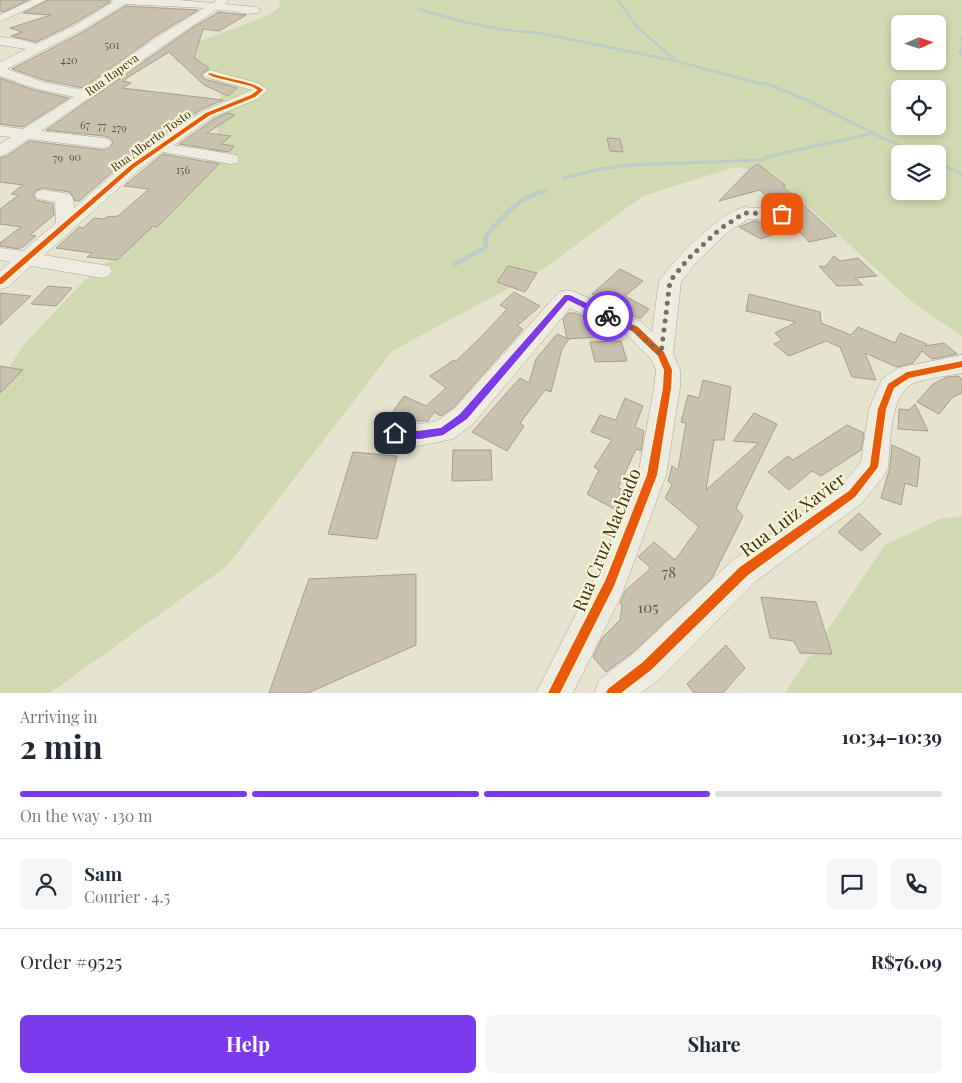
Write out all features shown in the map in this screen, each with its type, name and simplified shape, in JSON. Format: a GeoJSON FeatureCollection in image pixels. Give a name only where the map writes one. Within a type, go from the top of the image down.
{"type":"FeatureCollection","features":[{"type":"Feature","properties":{"kind":"street"},"geometry":{"type":"LineString","coordinates":[[4,18],[41,0]]}},
{"type":"Feature","properties":{"kind":"street"},"geometry":{"type":"LineString","coordinates":[[116,0],[219,4],[255,10]]}},
{"type":"Feature","properties":{"kind":"street"},"geometry":{"type":"LineString","coordinates":[[0,69],[123,0]]}},
{"type":"Feature","properties":{"kind":"street","name":"Rua Itapeva"},"geometry":{"type":"LineString","coordinates":[[0,151],[86,95],[163,38],[219,4]]}},
{"type":"Feature","properties":{"kind":"street"},"geometry":{"type":"LineString","coordinates":[[202,15],[229,16]]}},
{"type":"Feature","properties":{"kind":"street"},"geometry":{"type":"LineString","coordinates":[[0,41],[19,43],[37,49]]}},
{"type":"Feature","properties":{"kind":"street"},"geometry":{"type":"LineString","coordinates":[[0,69],[39,84],[86,95]]}},
{"type":"Feature","properties":{"kind":"street","name":"Rua Alberto Tosto"},"geometry":{"type":"LineString","coordinates":[[0,282],[133,166],[208,114],[252,96],[261,90],[257,86],[226,81],[210,74]]}},
{"type":"Feature","properties":{"kind":"street"},"geometry":{"type":"LineString","coordinates":[[0,131],[103,143]]}},
{"type":"Feature","properties":{"kind":"street"},"geometry":{"type":"LineString","coordinates":[[160,147],[231,158]]}},
{"type":"Feature","properties":{"kind":"street"},"geometry":{"type":"LineString","coordinates":[[44,195],[64,198],[66,224]]}},
{"type":"Feature","properties":{"kind":"street"},"geometry":{"type":"LineString","coordinates":[[661,354],[670,281],[688,259],[720,229],[744,213],[782,214]]}},
{"type":"Feature","properties":{"kind":"street"},"geometry":{"type":"LineString","coordinates":[[0,254],[102,271]]}},
{"type":"Feature","properties":{"kind":"street"},"geometry":{"type":"LineString","coordinates":[[395,433],[419,435],[443,431],[464,416],[567,296],[634,329],[661,354]]}},
{"type":"Feature","properties":{"kind":"street","name":"Rua Cruz Machado"},"geometry":{"type":"LineString","coordinates":[[554,693],[610,582],[652,475],[668,388],[668,370],[661,354]]}},
{"type":"Feature","properties":{"kind":"street","name":"Rua Luiz Xavier"},"geometry":{"type":"LineString","coordinates":[[612,693],[647,666],[744,571],[852,494],[874,467],[882,409],[891,386],[907,375],[962,364]]}},
{"type":"Feature","properties":{"kind":"green space"},"geometry":{"type":"Polygon","coordinates":[[[279,0],[962,0],[962,336],[911,301],[770,172],[735,167],[643,196],[539,272],[392,351],[227,566],[50,693],[0,693],[0,381],[25,343],[84,281],[193,191],[217,138],[221,92],[211,77],[174,60],[185,47],[269,15],[280,7],[279,0]]]}},
{"type":"Feature","properties":{"kind":"green space"},"geometry":{"type":"Polygon","coordinates":[[[962,516],[962,693],[785,693],[885,545],[940,519],[962,516]]]}},
{"type":"Feature","properties":{"kind":"building"},"geometry":{"type":"Polygon","coordinates":[[[0,0],[28,0],[3,12],[0,11],[0,0]]]}},
{"type":"Feature","properties":{"kind":"building"},"geometry":{"type":"Polygon","coordinates":[[[48,0],[109,0],[110,2],[73,24],[36,42],[11,36],[22,32],[10,28],[51,15],[23,13],[48,0]]]}},
{"type":"Feature","properties":{"kind":"building"},"geometry":{"type":"Polygon","coordinates":[[[125,6],[198,10],[158,34],[83,88],[44,80],[12,69],[83,32],[125,6]]]}},
{"type":"Feature","properties":{"kind":"building"},"geometry":{"type":"Polygon","coordinates":[[[219,12],[246,15],[219,31],[203,29],[194,58],[209,68],[201,74],[204,79],[237,88],[228,96],[204,85],[169,52],[130,76],[123,81],[131,83],[122,88],[223,100],[202,109],[126,160],[79,201],[75,201],[70,192],[44,188],[36,190],[33,195],[36,200],[53,204],[54,215],[30,235],[36,236],[19,249],[0,246],[0,243],[21,227],[0,224],[0,209],[19,195],[11,194],[23,185],[0,182],[0,158],[7,156],[29,141],[103,150],[110,148],[113,142],[110,138],[104,136],[46,130],[192,28],[219,12]]]}},
{"type":"Feature","properties":{"kind":"building"},"geometry":{"type":"Polygon","coordinates":[[[0,78],[34,90],[69,98],[23,127],[0,124],[0,78]]]}},
{"type":"Feature","properties":{"kind":"building"},"geometry":{"type":"Polygon","coordinates":[[[228,113],[235,115],[207,133],[231,136],[221,144],[234,146],[229,152],[179,144],[214,119],[228,113]]]}},
{"type":"Feature","properties":{"kind":"building"},"geometry":{"type":"Polygon","coordinates":[[[607,138],[620,139],[623,152],[610,151],[607,138]]]}},
{"type":"Feature","properties":{"kind":"building"},"geometry":{"type":"Polygon","coordinates":[[[163,154],[219,164],[157,227],[153,226],[117,260],[87,257],[92,253],[56,248],[79,227],[83,228],[94,218],[104,219],[118,216],[149,189],[124,186],[163,154]]]}},
{"type":"Feature","properties":{"kind":"building"},"geometry":{"type":"Polygon","coordinates":[[[758,164],[786,186],[783,186],[837,236],[809,242],[788,220],[793,215],[791,209],[776,207],[760,190],[719,201],[751,168],[758,164]]]}},
{"type":"Feature","properties":{"kind":"building"},"geometry":{"type":"Polygon","coordinates":[[[754,221],[777,233],[761,239],[739,227],[754,221]]]}},
{"type":"Feature","properties":{"kind":"building"},"geometry":{"type":"Polygon","coordinates":[[[834,256],[840,261],[858,258],[877,276],[855,278],[863,285],[837,286],[819,266],[825,267],[834,256]]]}},
{"type":"Feature","properties":{"kind":"building"},"geometry":{"type":"Polygon","coordinates":[[[508,266],[537,273],[525,292],[497,282],[508,266]]]}},
{"type":"Feature","properties":{"kind":"building"},"geometry":{"type":"Polygon","coordinates":[[[620,269],[643,281],[625,296],[649,309],[640,319],[592,294],[620,269]]]}},
{"type":"Feature","properties":{"kind":"building"},"geometry":{"type":"Polygon","coordinates":[[[48,286],[72,288],[56,306],[31,304],[48,286]]]}},
{"type":"Feature","properties":{"kind":"building"},"geometry":{"type":"Polygon","coordinates":[[[514,292],[540,306],[517,326],[523,329],[454,407],[441,416],[434,412],[428,421],[413,421],[392,413],[404,396],[426,406],[446,388],[430,376],[454,360],[456,361],[482,336],[507,309],[500,305],[514,292]]]}},
{"type":"Feature","properties":{"kind":"building"},"geometry":{"type":"Polygon","coordinates":[[[0,293],[31,296],[0,325],[0,293]]]}},
{"type":"Feature","properties":{"kind":"building"},"geometry":{"type":"Polygon","coordinates":[[[749,294],[820,312],[821,323],[851,335],[858,327],[895,343],[900,333],[927,344],[925,346],[944,343],[957,354],[932,359],[922,351],[913,363],[897,367],[865,353],[876,380],[852,377],[840,347],[826,341],[789,356],[774,344],[782,340],[775,333],[796,322],[746,311],[749,294]]]}},
{"type":"Feature","properties":{"kind":"building"},"geometry":{"type":"Polygon","coordinates":[[[568,313],[575,313],[596,322],[599,337],[567,339],[563,319],[568,313]]]}},
{"type":"Feature","properties":{"kind":"building"},"geometry":{"type":"Polygon","coordinates":[[[557,334],[569,339],[562,349],[551,392],[545,390],[520,423],[524,426],[507,451],[472,432],[520,378],[529,383],[536,359],[557,334]]]}},
{"type":"Feature","properties":{"kind":"building"},"geometry":{"type":"Polygon","coordinates":[[[621,341],[627,361],[595,362],[590,342],[621,341]]]}},
{"type":"Feature","properties":{"kind":"building"},"geometry":{"type":"Polygon","coordinates":[[[0,366],[23,370],[0,393],[0,366]]]}},
{"type":"Feature","properties":{"kind":"building"},"geometry":{"type":"Polygon","coordinates":[[[958,376],[962,379],[962,393],[953,397],[939,414],[917,402],[933,384],[947,377],[958,376]]]}},
{"type":"Feature","properties":{"kind":"building"},"geometry":{"type":"Polygon","coordinates":[[[703,380],[731,387],[724,440],[714,440],[706,490],[759,443],[733,441],[754,413],[777,424],[736,508],[743,516],[712,578],[633,652],[606,672],[593,657],[602,638],[620,620],[622,606],[620,603],[625,591],[651,568],[638,557],[654,542],[675,560],[699,527],[665,498],[672,485],[668,481],[672,466],[678,470],[686,423],[681,422],[688,395],[699,398],[703,380]]]}},
{"type":"Feature","properties":{"kind":"building"},"geometry":{"type":"Polygon","coordinates":[[[625,398],[643,406],[635,427],[644,431],[641,451],[636,449],[618,488],[626,491],[616,510],[587,494],[599,470],[594,467],[612,440],[591,432],[600,415],[616,420],[625,398]]]}},
{"type":"Feature","properties":{"kind":"building"},"geometry":{"type":"Polygon","coordinates":[[[915,404],[928,431],[898,429],[899,409],[909,410],[915,404]]]}},
{"type":"Feature","properties":{"kind":"building"},"geometry":{"type":"Polygon","coordinates":[[[847,425],[864,433],[861,450],[821,476],[812,471],[789,490],[768,472],[788,456],[793,460],[847,425]]]}},
{"type":"Feature","properties":{"kind":"building"},"geometry":{"type":"Polygon","coordinates":[[[892,445],[920,458],[917,487],[905,483],[901,505],[881,498],[890,467],[892,445]]]}},
{"type":"Feature","properties":{"kind":"building"},"geometry":{"type":"Polygon","coordinates":[[[453,450],[491,450],[492,480],[452,481],[453,450]]]}},
{"type":"Feature","properties":{"kind":"building"},"geometry":{"type":"Polygon","coordinates":[[[353,452],[397,456],[377,539],[328,534],[353,452]]]}},
{"type":"Feature","properties":{"kind":"building"},"geometry":{"type":"Polygon","coordinates":[[[859,513],[881,534],[861,551],[838,532],[859,513]]]}},
{"type":"Feature","properties":{"kind":"building"},"geometry":{"type":"Polygon","coordinates":[[[416,574],[416,645],[308,693],[269,693],[309,579],[416,574]]]}},
{"type":"Feature","properties":{"kind":"building"},"geometry":{"type":"Polygon","coordinates":[[[761,597],[816,602],[832,654],[800,653],[794,641],[770,638],[761,597]]]}},
{"type":"Feature","properties":{"kind":"building"},"geometry":{"type":"Polygon","coordinates":[[[726,645],[745,668],[723,693],[694,693],[687,684],[726,645]]]}},
{"type":"Feature","properties":{"kind":"waterway"},"geometry":{"type":"LineString","coordinates":[[618,0],[637,27],[675,60]]}},
{"type":"Feature","properties":{"kind":"waterway"},"geometry":{"type":"LineString","coordinates":[[419,9],[460,21],[505,30],[539,33],[676,61],[746,80]]}},
{"type":"Feature","properties":{"kind":"waterway"},"geometry":{"type":"LineString","coordinates":[[962,50],[959,53],[962,55]]}},
{"type":"Feature","properties":{"kind":"waterway"},"geometry":{"type":"LineString","coordinates":[[742,79],[760,84],[765,83],[809,101],[873,133]]}},
{"type":"Feature","properties":{"kind":"waterway"},"geometry":{"type":"LineString","coordinates":[[563,178],[595,170],[628,165],[762,160],[766,157],[873,133]]}},
{"type":"Feature","properties":{"kind":"waterway"},"geometry":{"type":"LineString","coordinates":[[873,133],[899,145]]}},
{"type":"Feature","properties":{"kind":"waterway"},"geometry":{"type":"LineString","coordinates":[[946,167],[962,174]]}},
{"type":"Feature","properties":{"kind":"waterway"},"geometry":{"type":"LineString","coordinates":[[455,264],[486,247],[485,237],[519,203],[545,191]]}},
{"type":"Feature","properties":{"kind":"cycle path"},"geometry":{"type":"LineString","coordinates":[[0,282],[133,166],[208,114],[253,96],[261,90],[210,74]]}},
{"type":"Feature","properties":{"kind":"cycle path"},"geometry":{"type":"LineString","coordinates":[[395,433],[419,435],[443,431],[464,416],[567,297],[635,329],[661,354],[668,370],[667,388],[652,475],[610,582],[554,693]]}},
{"type":"Feature","properties":{"kind":"cycle path"},"geometry":{"type":"LineString","coordinates":[[612,693],[647,666],[744,571],[852,494],[874,467],[882,409],[891,386],[907,375],[962,364]]}},
{"type":"Feature","properties":{"kind":"way so far"},"geometry":{"type":"LineString","coordinates":[[608,316],[634,329],[661,354],[670,281],[688,259],[720,229],[744,213],[782,214]]}},
{"type":"Feature","properties":{"kind":"route"},"geometry":{"type":"LineString","coordinates":[[395,433],[419,435],[443,431],[464,416],[567,296],[608,316]]}}]}
